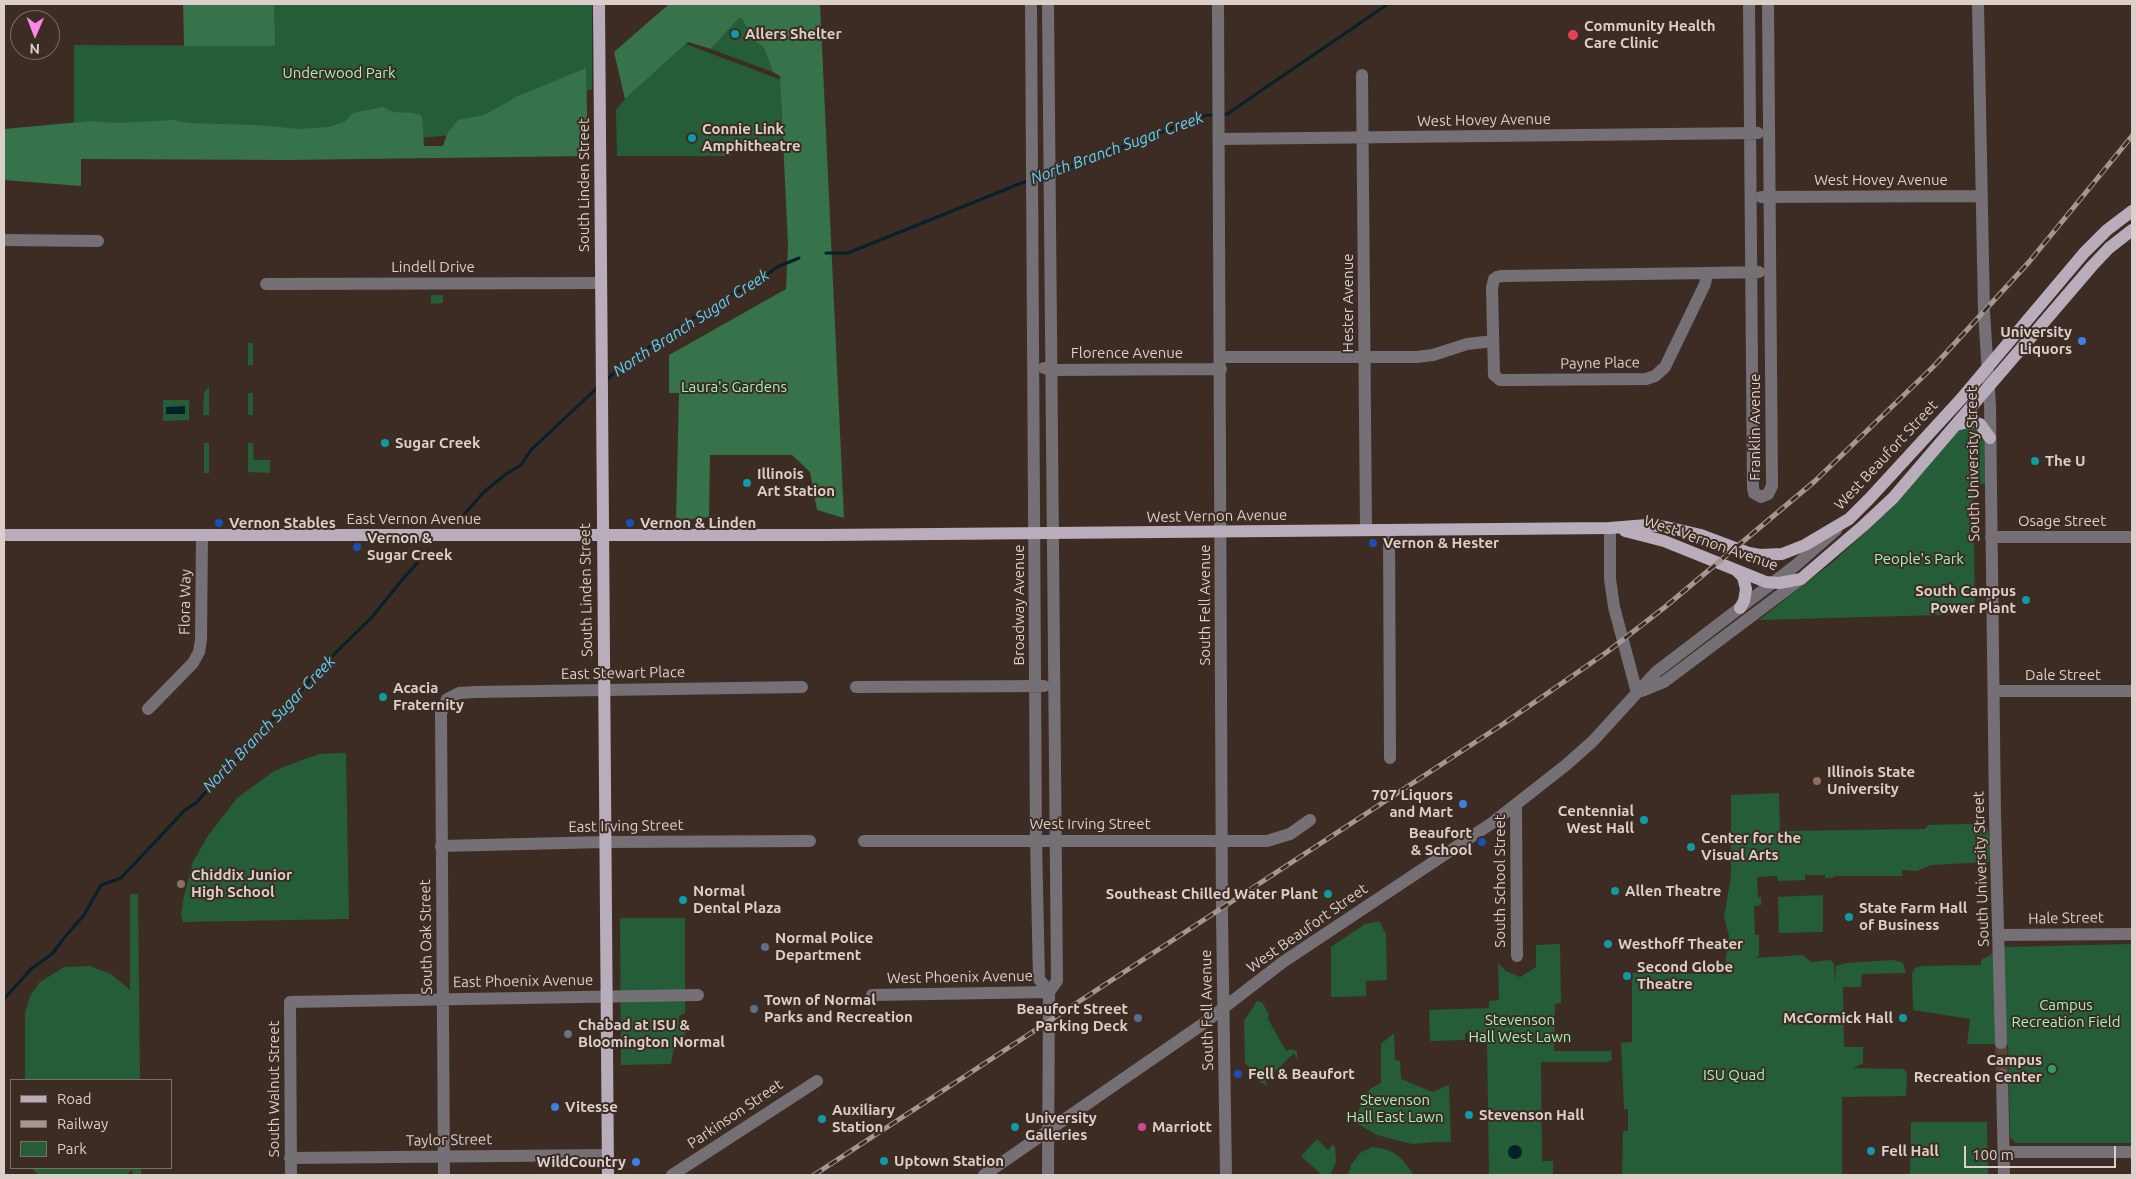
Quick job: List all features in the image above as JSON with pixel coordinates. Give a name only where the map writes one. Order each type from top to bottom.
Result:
[{"type":"main road","name":"South Linden Street","points":[[599,4],[608,1175]]},
{"type":"main road","name":"West Beaufort Street","points":[[1849,519],[1891,476],[1987,368],[2084,252],[2107,230],[2132,211]]},
{"type":"main road","name":"West Beaufort Street","points":[[1801,579],[1893,498],[2092,266],[2109,248],[2132,230]]},
{"type":"main road","points":[[1956,425],[1972,421],[1980,424],[1990,438]]},
{"type":"main road","name":"West Vernon Avenue","points":[[825,535],[1610,528],[1647,525],[1701,535],[1749,553],[1771,555],[1794,551],[1849,519]]},
{"type":"main road","name":"West Vernon Avenue","points":[[1610,528],[1664,541],[1772,583],[1801,579]]},
{"type":"main road","name":"East Vernon Avenue","points":[[4,535],[825,535]]},
{"type":"main road","points":[[1737,570],[1743,577],[1746,589],[1744,601],[1740,608]]},
{"type":"street","points":[[1031,4],[1032,136],[1050,143],[1048,4]]},
{"type":"street","name":"South Fell Avenue","points":[[1218,4],[1222,840],[1226,1175]]},
{"type":"street","name":"Franklin Avenue","points":[[1749,4],[1753,488],[1754,493],[1761,497],[1768,494],[1772,486],[1768,4]]},
{"type":"street","name":"South University Street","points":[[1978,4],[1981,196],[1990,438],[1995,814],[2000,935],[2001,1043]]},
{"type":"street","name":"Hester Avenue","points":[[1362,75],[1366,530]]},
{"type":"street","name":"West Hovey Avenue","points":[[1219,139],[1768,133]]},
{"type":"street","name":"Broadway Avenue","points":[[1032,136],[1036,840],[1039,979],[1049,992]]},
{"type":"street","name":"Broadway Avenue","points":[[1048,1175],[1049,992],[1057,981],[1050,143]]},
{"type":"street","name":"West Hovey Avenue","points":[[1751,198],[1769,196],[1981,196]]},
{"type":"street","points":[[1032,210],[1051,215]]},
{"type":"street","points":[[4,240],[98,241]]},
{"type":"street","name":"Payne Place","points":[[1707,273],[1705,284],[1665,367],[1656,376],[1646,379],[1500,380],[1494,374],[1492,288],[1496,277],[1751,272],[1770,272]]},
{"type":"street","name":"Lindell Drive","points":[[266,284],[601,284]]},
{"type":"street","points":[[1365,357],[1433,355],[1467,344],[1493,341]]},
{"type":"street","name":"Florence Avenue","points":[[1034,366],[1052,370],[1365,357]]},
{"type":"street","name":"West Beaufort Street","points":[[984,1175],[1200,1026],[1283,962],[1465,842],[1516,805],[1593,741],[1656,672],[1796,565],[1849,519]]},
{"type":"street","points":[[1610,528],[1610,579],[1614,607],[1637,694]]},
{"type":"street","points":[[1389,530],[1390,758]]},
{"type":"street","name":"Flora Way","points":[[148,709],[193,663],[199,652],[201,640],[202,536]]},
{"type":"street","name":"Osage Street","points":[[1991,537],[2132,538]]},
{"type":"street","name":"West Beaufort Street","points":[[1637,694],[1664,682],[1801,579]]},
{"type":"street","points":[[856,687],[1054,686]]},
{"type":"street","name":"East Stewart Place","points":[[446,700],[454,695],[475,692],[802,687]]},
{"type":"street","name":"Dale Street","points":[[1994,691],[2132,691]]},
{"type":"street","name":"South Oak Street","points":[[444,1175],[441,713],[446,700]]},
{"type":"street","name":"South School Street","points":[[1516,805],[1517,956]]},
{"type":"street","name":"West Irving Street","points":[[864,841],[1267,841],[1290,834],[1310,820]]},
{"type":"street","name":"East Irving Street","points":[[441,846],[605,842],[810,841]]},
{"type":"street","name":"Hale Street","points":[[2000,935],[2132,934]]},
{"type":"street","name":"West Phoenix Avenue","points":[[872,995],[1049,992]]},
{"type":"street","name":"East Phoenix Avenue","points":[[290,1002],[698,995]]},
{"type":"street","name":"South Walnut Street","points":[[290,1002],[290,1175]]},
{"type":"street","points":[[2002,1075],[2004,1175]]},
{"type":"street","name":"Parkinson Street","points":[[672,1175],[816,1081]]},
{"type":"street","points":[[2003,1152],[2132,1152]]},
{"type":"street","name":"Taylor Street","points":[[290,1158],[608,1154]]},
{"type":"green space","points":[[183,4],[274,4],[275,46],[184,46]]},
{"type":"green space","name":"Underwood Park","points":[[274,4],[592,4],[592,89],[500,125],[451,135],[389,141],[74,146],[74,45],[274,46]]},
{"type":"green space","name":"Laura's Gardens","points":[[669,4],[820,4],[844,518],[817,510],[810,472],[792,455],[710,455],[709,517],[676,521],[679,393],[669,393],[669,355],[786,289],[788,245],[780,76],[773,72],[764,48],[754,40],[742,19],[739,18],[711,49],[688,42],[625,99],[614,52]]},
{"type":"green space","points":[[739,18],[742,19],[754,40],[764,48],[773,72],[711,49]]},
{"type":"green space","name":"Connie Link Amphitheatre","points":[[686,44],[781,80],[782,143],[732,143],[731,156],[617,156],[616,110],[625,99]]},
{"type":"green space","points":[[586,68],[588,156],[288,160],[81,159],[81,186],[4,180],[4,129],[91,121],[116,123],[173,120],[188,123],[255,125],[299,129],[329,127],[344,122],[353,113],[383,107],[393,112],[414,113],[422,116],[424,146],[443,146],[447,134],[458,120],[484,115],[518,96]]},
{"type":"green space","points":[[431,295],[443,295],[443,303],[431,304]]},
{"type":"green space","points":[[248,343],[253,343],[253,365],[248,365]]},
{"type":"green space","points":[[209,386],[209,415],[203,415],[204,393]]},
{"type":"green space","points":[[248,393],[253,393],[253,415],[248,415]]},
{"type":"green space","points":[[163,400],[189,400],[189,420],[163,421]]},
{"type":"green space","name":"People's Park","points":[[1968,426],[1981,431],[1984,435],[1985,484],[1973,485],[1975,614],[1759,620],[1834,561],[1892,507],[1958,431]]},
{"type":"green space","points":[[204,443],[209,443],[209,473],[204,473]]},
{"type":"green space","points":[[248,443],[253,443],[254,460],[270,460],[270,473],[248,472]]},
{"type":"green space","points":[[346,753],[349,919],[183,922],[181,915],[183,900],[193,862],[207,837],[237,798],[274,771],[320,754]]},
{"type":"green space","name":"ISU Quad","points":[[1779,793],[1780,831],[1925,829],[1928,825],[1968,824],[1982,825],[1988,829],[1991,846],[1989,862],[1931,865],[1917,871],[1902,870],[1902,876],[1834,876],[1833,878],[1825,878],[1825,875],[1805,875],[1805,880],[1778,881],[1777,876],[1757,877],[1758,897],[1761,897],[1761,905],[1754,906],[1755,935],[1759,935],[1759,955],[1756,958],[1803,955],[1811,962],[1831,960],[1834,964],[1835,982],[1836,966],[1846,963],[1894,960],[1903,963],[1906,973],[1862,974],[1861,987],[1843,987],[1844,1047],[1863,1047],[1863,1063],[1853,1068],[1903,1069],[1907,1072],[1906,1096],[1842,1097],[1842,1175],[1622,1175],[1623,1131],[1628,1131],[1628,1109],[1624,1109],[1621,1043],[1632,1042],[1632,973],[1731,974],[1725,966],[1729,936],[1724,917],[1731,876],[1731,795]]},
{"type":"green space","points":[[130,894],[138,894],[140,1079],[25,1079],[25,1013],[30,996],[40,982],[64,967],[89,966],[111,974],[130,990]]},
{"type":"green space","points":[[1823,895],[1823,932],[1779,933],[1778,897]]},
{"type":"green space","points":[[620,918],[685,918],[685,1013],[679,1016],[679,1028],[685,1029],[686,1032],[673,1052],[671,1064],[621,1065]]},
{"type":"green space","points":[[1379,921],[1386,934],[1387,980],[1366,981],[1366,996],[1331,997],[1331,947],[1365,924]]},
{"type":"green space","name":"Stevenson Hall West Lawn","points":[[1560,944],[1561,1003],[1555,1004],[1554,1051],[1611,1051],[1612,1060],[1607,1062],[1541,1062],[1542,1161],[1553,1161],[1553,1175],[1489,1175],[1487,1040],[1484,1040],[1483,1033],[1465,1033],[1465,1040],[1430,1041],[1429,1010],[1489,1008],[1489,1001],[1499,1000],[1498,963],[1506,971],[1520,977],[1536,967],[1536,945]]},
{"type":"green space","name":"Campus Recreation Field","points":[[2132,944],[2132,1143],[2016,1143],[2010,1137],[2008,1044],[1967,1044],[1970,1019],[1913,1010],[1912,973],[1915,968],[1920,966],[1981,965],[1981,960],[2006,947]]},
{"type":"green space","points":[[1257,1001],[1262,1002],[1269,1015],[1268,1019],[1286,1051],[1290,1049],[1297,1051],[1297,1060],[1294,1053],[1265,1081],[1267,1086],[1259,1081],[1261,1079],[1245,1063],[1244,1021]]},
{"type":"green space","name":"Stevenson Hall East Lawn","points":[[1394,1033],[1395,1060],[1400,1061],[1401,1079],[1432,1092],[1449,1085],[1451,1142],[1412,1144],[1377,1135],[1354,1122],[1370,1089],[1381,1083],[1381,1044]]},
{"type":"green space","points":[[1911,1122],[1987,1122],[1988,1175],[1910,1175]]},
{"type":"green space","points":[[1317,1139],[1328,1150],[1333,1144],[1335,1147],[1336,1162],[1330,1175],[1322,1175],[1301,1156]]},
{"type":"green space","points":[[1372,1147],[1394,1153],[1402,1159],[1414,1175],[1348,1175],[1351,1165],[1360,1153]]},
{"type":"green space","points":[[33,1169],[132,1169],[127,1175],[38,1175]]},
{"type":"green space","points":[[132,1169],[141,1169],[141,1175],[133,1175]]},
{"type":"water","points":[[185,406],[185,414],[166,414],[166,407]]},
{"type":"water","points":[[1515,1145],[1520,1147],[1522,1152],[1520,1157],[1515,1159],[1510,1157],[1508,1152],[1510,1147]]},
{"type":"waterway","name":"North Branch Sugar Creek","points":[[1221,115],[1227,114],[1388,4]]},
{"type":"waterway","name":"North Branch Sugar Creek","points":[[1054,173],[1207,115],[1215,115]]},
{"type":"waterway","name":"North Branch Sugar Creek","points":[[826,253],[848,253],[1029,180]]},
{"type":"waterway","name":"North Branch Sugar Creek","points":[[606,380],[627,362],[674,330],[727,297],[757,282],[777,267],[799,258]]},
{"type":"waterway","name":"North Branch Sugar Creek","points":[[459,520],[484,492],[506,474],[521,465],[531,450],[599,386]]},
{"type":"waterway","name":"North Branch Sugar Creek","points":[[4,999],[31,969],[53,953],[84,915],[101,885],[121,878],[185,810],[196,803],[216,780],[229,770],[249,742],[293,700],[319,669],[373,616],[428,551]]},
{"type":"tunnel","points":[[2001,1043],[2002,1075]]},
{"type":"railway","points":[[814,1175],[1503,724],[1607,652],[1665,607],[1815,481],[1935,365],[2029,262],[2132,136]]},
{"type":"place","name":"Allers Shelter","points":[[735,34]]},
{"type":"place","name":"Community Health Care Clinic","points":[[1573,35]]},
{"type":"place","name":"Connie Link Amphitheatre","points":[[692,138]]},
{"type":"place","name":"University Liquors","points":[[2082,341]]},
{"type":"place","name":"Sugar Creek","points":[[385,443]]},
{"type":"place","name":"The U","points":[[2035,461]]},
{"type":"place","name":"Illinois Art Station","points":[[747,483]]},
{"type":"place","name":"Vernon Stables","points":[[219,523]]},
{"type":"place","name":"Vernon & Linden","points":[[630,523]]},
{"type":"place","name":"Vernon & Hester","points":[[1373,543]]},
{"type":"place","name":"Vernon & Sugar Creek","points":[[357,547]]},
{"type":"place","name":"South Campus Power Plant","points":[[2026,600]]},
{"type":"place","name":"Acacia Fraternity","points":[[383,697]]},
{"type":"place","name":"Illinois State University","points":[[1817,781]]},
{"type":"place","name":"707 Liquors and Mart","points":[[1463,804]]},
{"type":"place","name":"Centennial West Hall","points":[[1644,820]]},
{"type":"place","name":"Beaufort & School","points":[[1482,842]]},
{"type":"place","name":"Center for the Visual Arts","points":[[1691,847]]},
{"type":"place","name":"Chiddix Junior High School","points":[[181,884]]},
{"type":"place","name":"Allen Theatre","points":[[1615,891]]},
{"type":"place","name":"Southeast Chilled Water Plant","points":[[1328,894]]},
{"type":"place","name":"Normal Dental Plaza","points":[[683,900]]},
{"type":"place","name":"State Farm Hall of Business","points":[[1849,917]]},
{"type":"place","name":"Westhoff Theater","points":[[1608,944]]},
{"type":"place","name":"Normal Police Department","points":[[765,947]]},
{"type":"place","name":"Second Globe Theatre","points":[[1627,976]]},
{"type":"place","name":"Town of Normal Parks and Recreation","points":[[754,1009]]},
{"type":"place","name":"Beaufort Street Parking Deck","points":[[1138,1018]]},
{"type":"place","name":"McCormick Hall","points":[[1903,1018]]},
{"type":"place","name":"Chabad at ISU & Bloomington Normal","points":[[568,1034]]},
{"type":"place","name":"Campus Recreation Center","points":[[2052,1069]]},
{"type":"place","name":"Fell & Beaufort","points":[[1238,1074]]},
{"type":"place","name":"Vitesse","points":[[555,1107]]},
{"type":"place","name":"Stevenson Hall","points":[[1469,1115]]},
{"type":"place","name":"Auxiliary Station","points":[[822,1119]]},
{"type":"place","name":"University Galleries","points":[[1015,1127]]},
{"type":"place","name":"Marriott","points":[[1142,1127]]},
{"type":"place","name":"Fell Hall","points":[[1871,1151]]},
{"type":"place","name":"Uptown Station","points":[[884,1161]]},
{"type":"place","name":"WildCountry","points":[[636,1162]]}]
